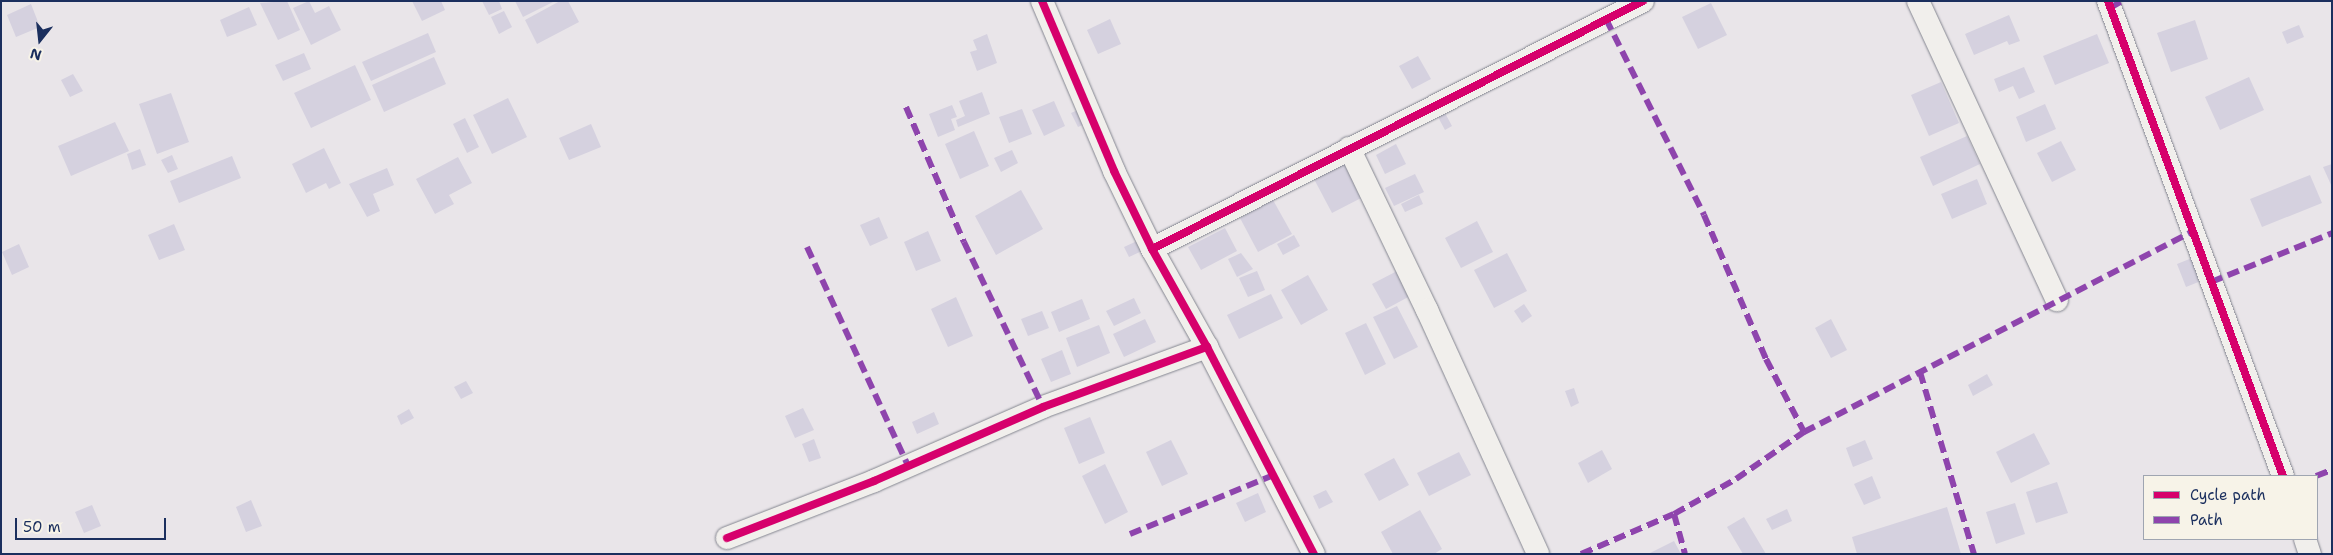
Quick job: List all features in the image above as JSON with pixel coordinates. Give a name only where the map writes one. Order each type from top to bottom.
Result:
[{"type":"street","points":[[1042,1],[1114,171],[1152,249],[1207,347],[1314,554]]},
{"type":"street","points":[[1152,249],[1643,1]]},
{"type":"street","points":[[1918,1],[2057,300]]},
{"type":"street","points":[[2108,1],[2283,475]]},
{"type":"street","points":[[1349,148],[1427,310],[1538,554]]},
{"type":"street","points":[[726,538],[874,481],[1043,407],[1207,347]]},
{"type":"street","points":[[2305,540],[2310,554]]},
{"type":"building","points":[[287,1],[300,30],[278,40],[260,3]]},
{"type":"building","points":[[309,1],[315,13],[329,6],[341,30],[311,45],[293,8]]},
{"type":"building","points":[[412,1],[441,1],[445,10],[422,21]]},
{"type":"building","points":[[482,1],[499,1],[502,9],[489,15]]},
{"type":"building","points":[[515,1],[555,1],[523,17]]},
{"type":"building","points":[[560,1],[568,1],[579,22],[537,44],[525,20]]},
{"type":"building","points":[[1711,3],[1727,35],[1698,49],[1682,17]]},
{"type":"building","points":[[31,4],[40,27],[16,37],[7,15]]},
{"type":"building","points":[[249,7],[257,25],[227,37],[220,20]]},
{"type":"building","points":[[504,11],[512,27],[499,34],[491,17]]},
{"type":"building","points":[[2009,15],[2020,41],[2009,45],[2007,41],[1974,55],[1965,34]]},
{"type":"building","points":[[1110,19],[1121,44],[1098,54],[1087,30]]},
{"type":"building","points":[[2195,20],[2208,59],[2171,72],[2157,33]]},
{"type":"building","points":[[2299,25],[2304,37],[2287,44],[2282,32]]},
{"type":"building","points":[[428,33],[436,52],[371,81],[362,62]]},
{"type":"building","points":[[987,34],[997,63],[977,71],[970,52],[977,50],[973,40]]},
{"type":"building","points":[[2097,34],[2109,63],[2055,85],[2043,56]]},
{"type":"building","points":[[304,53],[311,69],[283,81],[275,65]]},
{"type":"building","points":[[1418,56],[1431,79],[1412,89],[1399,66]]},
{"type":"building","points":[[434,57],[446,84],[384,112],[372,85]]},
{"type":"building","points":[[355,65],[371,100],[311,128],[294,93]]},
{"type":"building","points":[[2024,67],[2035,92],[2019,99],[2013,86],[1999,92],[1994,79]]},
{"type":"building","points":[[73,74],[83,91],[70,97],[61,80]]},
{"type":"building","points":[[2249,77],[2264,110],[2220,130],[2205,97]]},
{"type":"building","points":[[1941,82],[1959,123],[1929,136],[1911,95]]},
{"type":"building","points":[[982,92],[990,114],[958,127],[956,120],[965,116],[959,101]]},
{"type":"building","points":[[171,93],[189,142],[157,154],[139,104]]},
{"type":"building","points":[[508,98],[527,137],[492,154],[473,115]]},
{"type":"building","points":[[1054,101],[1065,126],[1044,136],[1032,110]]},
{"type":"building","points":[[2045,104],[2056,129],[2026,142],[2016,117]]},
{"type":"building","points":[[952,105],[957,117],[951,119],[955,130],[938,137],[929,114]]},
{"type":"building","points":[[1022,109],[1032,134],[1009,143],[999,117]]},
{"type":"building","points":[[1078,110],[1085,124],[1078,127],[1071,113]]},
{"type":"building","points":[[1445,113],[1452,126],[1445,130],[1438,117]]},
{"type":"building","points":[[465,118],[479,147],[467,153],[453,124]]},
{"type":"building","points":[[115,122],[129,151],[71,176],[58,146]]},
{"type":"building","points":[[591,124],[601,147],[569,160],[559,138]]},
{"type":"building","points":[[974,131],[989,166],[960,179],[945,144]]},
{"type":"building","points":[[1967,136],[1980,164],[1933,186],[1920,157]]},
{"type":"building","points":[[2061,141],[2076,170],[2052,182],[2037,153]]},
{"type":"building","points":[[1396,144],[1406,164],[1385,174],[1376,155]]},
{"type":"building","points":[[324,148],[341,183],[329,189],[326,183],[306,193],[292,164]]},
{"type":"building","points":[[140,149],[146,165],[132,170],[127,154]]},
{"type":"building","points":[[1012,150],[1018,163],[1001,172],[994,158]]},
{"type":"building","points":[[172,155],[178,169],[168,173],[161,160]]},
{"type":"building","points":[[232,156],[241,178],[179,203],[170,181]]},
{"type":"building","points":[[458,157],[472,183],[449,195],[454,204],[435,214],[416,179]]},
{"type":"building","points":[[1347,162],[1365,196],[1332,213],[1314,179]]},
{"type":"building","points":[[2332,164],[2332,187],[2323,167]]},
{"type":"building","points":[[387,168],[394,185],[373,194],[380,211],[367,217],[349,184]]},
{"type":"building","points":[[1415,174],[1424,192],[1394,206],[1385,188]]},
{"type":"building","points":[[2310,175],[2322,203],[2262,227],[2250,199]]},
{"type":"building","points":[[1977,179],[1987,204],[1952,219],[1941,194]]},
{"type":"building","points":[[1021,190],[1043,229],[996,255],[975,216]]},
{"type":"building","points":[[1419,195],[1423,204],[1405,212],[1401,204]]},
{"type":"building","points":[[1273,200],[1292,234],[1258,252],[1240,218]]},
{"type":"building","points":[[879,217],[888,238],[870,246],[860,225]]},
{"type":"building","points":[[1477,221],[1493,252],[1461,268],[1445,238]]},
{"type":"building","points":[[174,224],[185,250],[159,260],[148,235]]},
{"type":"building","points":[[1225,228],[1237,251],[1201,270],[1188,247]]},
{"type":"building","points":[[928,231],[941,261],[916,271],[904,242]]},
{"type":"building","points":[[1294,235],[1300,246],[1283,255],[1277,244]]},
{"type":"building","points":[[1137,241],[1142,251],[1129,257],[1124,247]]},
{"type":"building","points":[[19,244],[29,267],[12,275],[2,252]]},
{"type":"building","points":[[1241,253],[1253,269],[1237,277],[1228,259]]},
{"type":"building","points":[[1507,253],[1527,291],[1494,308],[1474,270]]},
{"type":"building","points":[[2192,258],[2201,281],[2186,287],[2177,264]]},
{"type":"building","points":[[1399,270],[1412,295],[1386,309],[1372,284]]},
{"type":"building","points":[[1257,271],[1265,290],[1248,297],[1239,278]]},
{"type":"building","points":[[1308,275],[1328,310],[1301,325],[1281,290]]},
{"type":"building","points":[[1271,294],[1283,318],[1239,339],[1227,315]]},
{"type":"building","points":[[956,297],[973,336],[948,347],[931,309]]},
{"type":"building","points":[[1134,298],[1141,313],[1114,326],[1106,311]]},
{"type":"building","points":[[1082,299],[1090,319],[1059,332],[1051,312]]},
{"type":"building","points":[[1524,304],[1532,316],[1522,323],[1514,311]]},
{"type":"building","points":[[1397,306],[1418,347],[1394,359],[1373,317]]},
{"type":"building","points":[[1042,311],[1049,328],[1028,336],[1021,319]]},
{"type":"building","points":[[1145,319],[1156,342],[1124,357],[1113,334]]},
{"type":"building","points":[[1831,319],[1847,350],[1831,358],[1815,328]]},
{"type":"building","points":[[1366,323],[1386,364],[1365,375],[1345,333]]},
{"type":"building","points":[[1099,325],[1110,353],[1077,367],[1066,338]]},
{"type":"building","points":[[1062,350],[1071,374],[1051,382],[1041,359]]},
{"type":"building","points":[[1987,374],[1993,385],[1973,396],[1968,385]]},
{"type":"building","points":[[466,381],[473,393],[461,399],[454,387]]},
{"type":"building","points":[[1574,388],[1579,403],[1571,407],[1565,391]]},
{"type":"building","points":[[803,408],[814,430],[795,438],[785,416]]},
{"type":"building","points":[[409,409],[414,418],[401,425],[397,416]]},
{"type":"building","points":[[934,412],[939,424],[917,434],[912,422]]},
{"type":"building","points":[[1090,417],[1105,453],[1079,464],[1064,428]]},
{"type":"building","points":[[2034,433],[2050,464],[2011,483],[1996,452]]},
{"type":"building","points":[[814,439],[821,458],[809,462],[802,444]]},
{"type":"building","points":[[1171,440],[1188,474],[1162,486],[1146,452]]},
{"type":"building","points":[[1865,440],[1873,459],[1853,467],[1846,448]]},
{"type":"building","points":[[1602,450],[1612,469],[1588,483],[1578,463]]},
{"type":"building","points":[[1459,452],[1471,475],[1429,496],[1417,473]]},
{"type":"building","points":[[1394,458],[1409,485],[1379,501],[1364,474]]},
{"type":"building","points":[[1105,464],[1128,512],[1105,524],[1082,476]]},
{"type":"building","points":[[1872,476],[1881,498],[1864,505],[1854,484]]},
{"type":"building","points":[[2057,482],[2068,513],[2036,523],[2026,492]]},
{"type":"building","points":[[1326,490],[1333,502],[1319,509],[1313,496]]},
{"type":"building","points":[[1258,493],[1266,512],[1245,522],[1236,503]]},
{"type":"building","points":[[251,500],[262,526],[246,532],[236,507]]},
{"type":"building","points":[[2015,503],[2025,534],[1996,544],[1986,512]]},
{"type":"building","points":[[92,505],[101,526],[84,533],[75,512]]},
{"type":"building","points":[[1947,507],[1961,554],[1857,554],[1852,537]]},
{"type":"building","points":[[1787,509],[1792,521],[1772,530],[1766,519]]},
{"type":"building","points":[[1420,510],[1442,549],[1434,554],[1393,554],[1381,532]]},
{"type":"building","points":[[1744,517],[1766,554],[1743,554],[1727,527]]},
{"type":"building","points":[[1674,541],[1681,554],[1648,554]]},
{"type":"marked path","points":[[2110,8],[2122,1]]},
{"type":"marked path","points":[[1606,19],[1704,215],[1766,359],[1804,432]]},
{"type":"marked path","points":[[906,107],[964,242],[1043,407]]},
{"type":"marked path","points":[[1581,554],[1674,514],[1736,479],[1804,432],[2194,231]]},
{"type":"marked path","points":[[2211,282],[2332,233]]},
{"type":"marked path","points":[[807,247],[908,466]]},
{"type":"marked path","points":[[1920,372],[1974,554]]},
{"type":"marked path","points":[[2318,475],[2332,470]]},
{"type":"marked path","points":[[1130,534],[1274,475]]},
{"type":"marked path","points":[[1674,514],[1685,554]]},
{"type":"cycle path","points":[[1042,1],[1114,171],[1152,249],[1207,347],[1314,554]]},
{"type":"cycle path","points":[[1152,249],[1643,1]]},
{"type":"cycle path","points":[[2108,1],[2283,475]]},
{"type":"cycle path","points":[[727,538],[874,481],[1043,407],[1207,347]]}]
